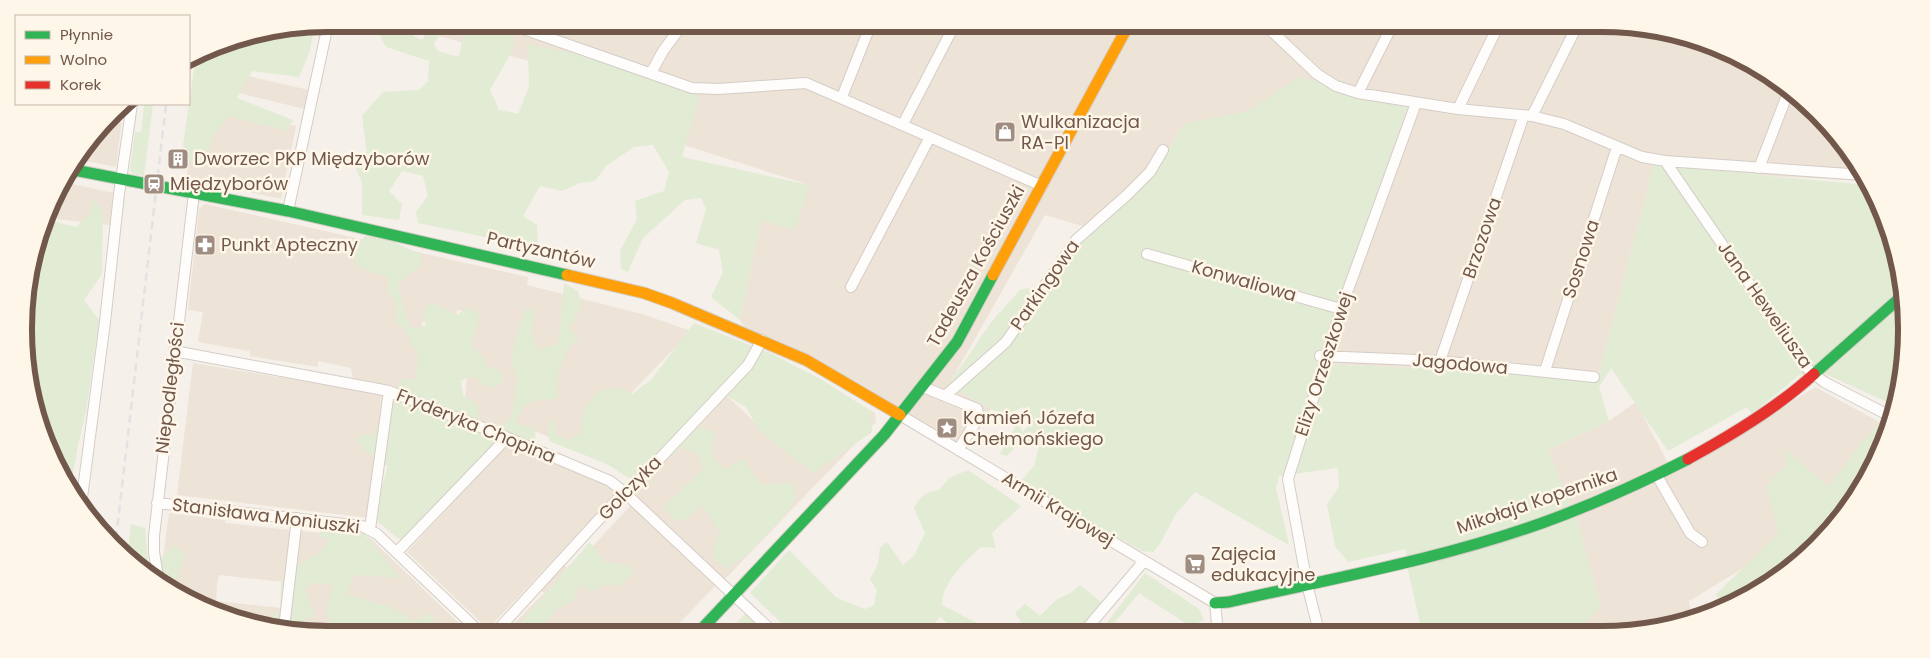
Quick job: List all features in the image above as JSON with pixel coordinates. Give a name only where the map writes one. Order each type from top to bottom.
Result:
[{"type":"street","points":[[288,211],[326,32]]},
{"type":"street","points":[[532,32],[692,88],[718,89],[806,83],[842,97],[1042,186]]},
{"type":"street","points":[[651,73],[677,32]]},
{"type":"street","points":[[842,97],[868,32]]},
{"type":"street","points":[[903,124],[951,32]]},
{"type":"street","name":"Tadeusza Kościuszki","points":[[705,626],[900,415],[957,342],[1125,32]]},
{"type":"street","points":[[1272,32],[1317,74],[1336,86],[1358,93],[1458,109],[1528,116],[1564,124],[1642,157],[1665,161],[1854,174]]},
{"type":"street","points":[[1358,93],[1389,32]]},
{"type":"street","points":[[1458,109],[1495,32]]},
{"type":"street","name":"Brzozowa","points":[[1440,361],[1528,116],[1574,32]]},
{"type":"street","points":[[1759,168],[1786,98]]},
{"type":"street","name":"Elizy Orzeszkowej","points":[[1318,626],[1307,584],[1288,480],[1323,356],[1416,103]]},
{"type":"street","points":[[82,494],[131,108]]},
{"type":"street","points":[[850,287],[930,137]]},
{"type":"street","name":"Sosnowa","points":[[1545,371],[1617,146]]},
{"type":"street","name":"Parkingowa","points":[[944,396],[1006,342],[1076,240],[1150,172],[1163,150]]},
{"type":"street","name":"Jana Heweliusza","points":[[1665,161],[1807,368],[1824,382],[1885,413]]},
{"type":"street","name":"Partyzantów","points":[[78,171],[288,211],[622,287],[672,303],[806,360],[900,415]]},
{"type":"street","name":"Niepodległości","points":[[157,570],[153,546],[157,503],[194,193]]},
{"type":"street","name":"Konwaliowa","points":[[1146,254],[1341,309]]},
{"type":"street","name":"Mikołaja Kopernika","points":[[1215,603],[1229,602],[1421,558],[1505,535],[1620,492],[1702,450],[1748,423],[1790,394],[1896,301]]},
{"type":"street","name":"Golczyka","points":[[501,626],[624,492],[632,488],[748,365],[762,340]]},
{"type":"street","name":"Fryderyka Chopina","points":[[174,351],[389,391],[506,437],[610,481],[766,626]]},
{"type":"street","name":"Jagodowa","points":[[1323,356],[1440,361],[1594,376]]},
{"type":"street","points":[[923,387],[978,410],[979,417],[958,450]]},
{"type":"street","points":[[370,529],[389,391]]},
{"type":"street","name":"Armii Krajowej","points":[[900,415],[1215,603]]},
{"type":"street","points":[[397,552],[506,437]]},
{"type":"street","points":[[1656,474],[1690,532],[1702,542]]},
{"type":"street","name":"Stanisława Moniuszki","points":[[157,503],[297,518],[362,526],[370,529],[397,552],[474,626]]},
{"type":"street","points":[[285,622],[297,518]]},
{"type":"street","points":[[1089,626],[1144,561]]},
{"type":"street","points":[[1215,603],[1217,626]]},
{"type":"shaded area","points":[[424,32],[1601,32],[1640,35],[1696,48],[1732,63],[1766,82],[1811,119],[1848,164],[1858,181],[1768,176],[1655,160],[1599,375],[1315,364],[1407,107],[1184,124],[1155,173],[1089,228],[1045,215],[951,381],[947,384],[991,409],[962,455],[878,396],[760,348],[740,320],[761,220],[809,185],[684,145],[689,105]]},
{"type":"shaded area","points":[[200,65],[309,90],[305,109],[197,83]]},
{"type":"shaded area","points":[[195,103],[296,126],[281,199],[191,179],[187,176]]},
{"type":"shaded area","points":[[122,116],[116,167],[85,161]]},
{"type":"shaded area","points":[[71,183],[113,193],[110,225],[57,219],[58,209]]},
{"type":"shaded area","points":[[205,204],[528,277],[527,285],[642,314],[691,331],[578,448],[513,423],[512,434],[463,415],[474,314],[457,310],[456,325],[422,322],[415,396],[383,384],[353,379],[351,368],[318,361],[318,367],[250,356],[250,351],[198,342],[203,312],[188,310],[199,209]]},
{"type":"shaded area","points":[[193,363],[382,394],[369,518],[177,495]]},
{"type":"shaded area","points":[[810,374],[875,413],[876,422],[725,579],[632,492],[725,394],[766,433],[791,408]]},
{"type":"shaded area","points":[[1815,387],[1882,424],[1786,542],[1689,601],[1690,612],[1659,620],[1620,625],[1532,626],[1542,620],[1601,607],[1578,524],[1548,450],[1609,421],[1636,402],[1673,473],[1752,428]]},
{"type":"shaded area","points":[[507,444],[610,485],[617,492],[491,626],[485,626],[407,552]]},
{"type":"shaded area","points":[[631,505],[716,585],[677,626],[512,626],[544,593],[539,589],[563,564],[567,568],[590,544],[593,546]]},
{"type":"shaded area","points":[[169,513],[225,520],[226,523],[290,530],[284,582],[219,575],[217,586],[216,601],[282,608],[280,621],[234,610],[181,586],[167,578],[169,560],[163,559]]},
{"type":"shaded area","points":[[301,531],[370,538],[462,626],[329,626],[290,623]]},
{"type":"green space","points":[[380,32],[413,32],[413,36],[422,40],[427,32],[441,32],[434,43],[437,51],[459,57],[464,32],[505,32],[513,35],[515,46],[490,90],[499,110],[518,114],[529,87],[528,44],[581,55],[699,96],[682,157],[809,185],[795,230],[761,220],[740,320],[711,297],[723,273],[719,250],[696,243],[706,209],[701,198],[685,200],[643,238],[628,272],[621,269],[620,251],[637,219],[635,201],[664,191],[669,172],[653,145],[634,147],[606,166],[595,181],[580,183],[562,191],[540,186],[523,216],[537,225],[538,248],[418,223],[416,212],[428,196],[423,176],[402,171],[389,191],[402,204],[399,220],[362,215],[362,183],[355,166],[367,152],[362,116],[383,92],[419,90],[428,81],[429,61],[386,47],[379,34]]},
{"type":"green space","points":[[313,33],[310,51],[299,77],[252,71],[237,98],[293,120],[286,131],[230,116],[215,133],[204,165],[191,164],[183,145],[195,65],[198,63],[234,48],[271,38]]},
{"type":"green space","points":[[1299,77],[1408,105],[1316,364],[1599,375],[1655,160],[1768,176],[1860,184],[1882,234],[1895,290],[1898,329],[1897,348],[1888,402],[1823,373],[1799,375],[1752,414],[1747,407],[1668,451],[1611,368],[1599,387],[1609,421],[1548,450],[1578,524],[1601,607],[1580,626],[1421,626],[1408,570],[1406,549],[1348,562],[1335,546],[1327,504],[1339,487],[1338,468],[1279,476],[1276,488],[1289,545],[1195,492],[1175,515],[1160,544],[1153,552],[1142,551],[1020,482],[1034,466],[1039,446],[1031,441],[1019,443],[1007,456],[1000,454],[1017,423],[1023,432],[1030,424],[1029,410],[1023,407],[1016,410],[1013,417],[991,409],[946,384],[951,381],[992,321],[1021,289],[1052,287],[1089,228],[1155,173],[1184,124],[1249,111]]},
{"type":"green space","points":[[144,105],[153,105],[144,176],[133,174],[130,170],[135,132],[141,132]]},
{"type":"green space","points":[[92,198],[103,211],[102,274],[84,300],[99,320],[86,412],[72,477],[48,424],[38,387],[33,348],[33,310],[38,271],[53,221],[76,227],[89,215]]},
{"type":"green space","points":[[365,236],[384,237],[421,255],[420,268],[407,275],[398,286],[411,328],[426,326],[423,313],[430,302],[457,315],[469,307],[480,316],[471,347],[480,352],[489,368],[501,371],[504,382],[491,388],[471,376],[461,381],[463,395],[478,405],[477,424],[489,431],[510,419],[513,411],[517,381],[511,359],[521,320],[527,308],[535,312],[531,333],[539,350],[558,343],[564,283],[578,291],[582,306],[569,329],[579,337],[569,348],[558,371],[557,399],[539,400],[524,405],[515,424],[535,427],[536,448],[504,441],[404,543],[373,518],[388,466],[377,461],[354,439],[364,434],[373,435],[385,406],[403,378],[416,380],[418,356],[407,332],[395,321],[398,314],[394,301],[388,291],[387,276],[370,272],[355,264],[356,247]]},
{"type":"green space","points":[[694,323],[772,354],[822,380],[869,410],[872,432],[813,473],[759,431],[746,407],[727,396],[696,427],[715,432],[712,457],[725,469],[744,459],[760,484],[792,483],[797,497],[783,517],[747,555],[727,568],[713,559],[715,545],[720,532],[702,505],[684,520],[674,520],[663,507],[703,470],[699,454],[681,448],[661,465],[643,487],[607,464],[549,441],[548,425],[555,419],[556,436],[571,440],[581,432],[583,409],[598,392],[619,387],[632,394],[651,380]]},
{"type":"green space","points":[[1880,423],[1882,424],[1867,460],[1848,494],[1811,539],[1766,576],[1749,586],[1722,600],[1715,595],[1778,534],[1767,486],[1786,464],[1785,449],[1829,487],[1863,440]]},
{"type":"green space","points":[[968,470],[1021,506],[992,533],[996,548],[981,547],[968,559],[950,581],[943,597],[942,605],[982,626],[951,626],[940,617],[932,626],[785,626],[750,593],[789,550],[837,598],[865,609],[874,605],[877,590],[870,579],[878,564],[880,547],[887,542],[903,565],[914,556],[925,533],[914,508],[921,498],[927,493],[939,490],[949,478]]},
{"type":"green space","points":[[131,524],[145,528],[148,563],[134,552],[128,547]]},
{"type":"green space","points":[[321,528],[364,533],[400,578],[354,575],[346,594],[393,608],[413,621],[428,613],[436,623],[432,626],[331,626],[326,614],[333,585],[310,583],[305,590],[315,616],[305,618],[306,625],[269,619],[280,611],[281,582],[290,569],[321,552],[330,540],[318,536]]},
{"type":"green space","points":[[590,542],[605,562],[622,564],[635,570],[629,578],[618,586],[605,585],[589,592],[579,584],[574,600],[556,610],[542,626],[522,626],[520,623]]},
{"type":"green space","points":[[173,545],[186,554],[175,582],[153,567]]},
{"type":"green space","points":[[1145,573],[1199,609],[1204,620],[1190,626],[1139,593],[1112,626],[1104,626]]},
{"type":"green space","points":[[1080,585],[1102,603],[1080,626],[1024,626],[1015,613],[1025,604],[1040,616],[1056,600],[1072,592]]},
{"type":"green space","points":[[746,613],[753,618],[757,625],[757,626],[734,626]]},
{"type":"railway","points":[[116,536],[166,105]]},
{"type":"traffic: fast","points":[[78,171],[288,211],[567,275]]},
{"type":"traffic: fast","points":[[705,626],[884,435],[957,342],[993,275]]},
{"type":"traffic: fast","points":[[1814,374],[1896,301]]},
{"type":"traffic: fast","points":[[1215,603],[1229,602],[1387,567],[1504,536],[1598,501],[1688,459]]},
{"type":"traffic: slow","points":[[993,275],[1125,32]]},
{"type":"traffic: slow","points":[[567,275],[644,293],[672,303],[806,360],[900,415]]},
{"type":"traffic: jam","points":[[1688,459],[1754,420],[1814,374]]},
{"type":"place","name":"Wulkanizacja RA-PI","points":[[1005,132]]},
{"type":"place","name":"Dworzec PKP Międzyborów","points":[[178,159]]},
{"type":"place","name":"Międzyborów","points":[[154,184]]},
{"type":"place","name":"Punkt Apteczny","points":[[205,245]]},
{"type":"place","name":"Kamień Józefa Chełmońskiego","points":[[947,428]]},
{"type":"place","name":"Zajęcia edukacyjne","points":[[1195,564]]}]
